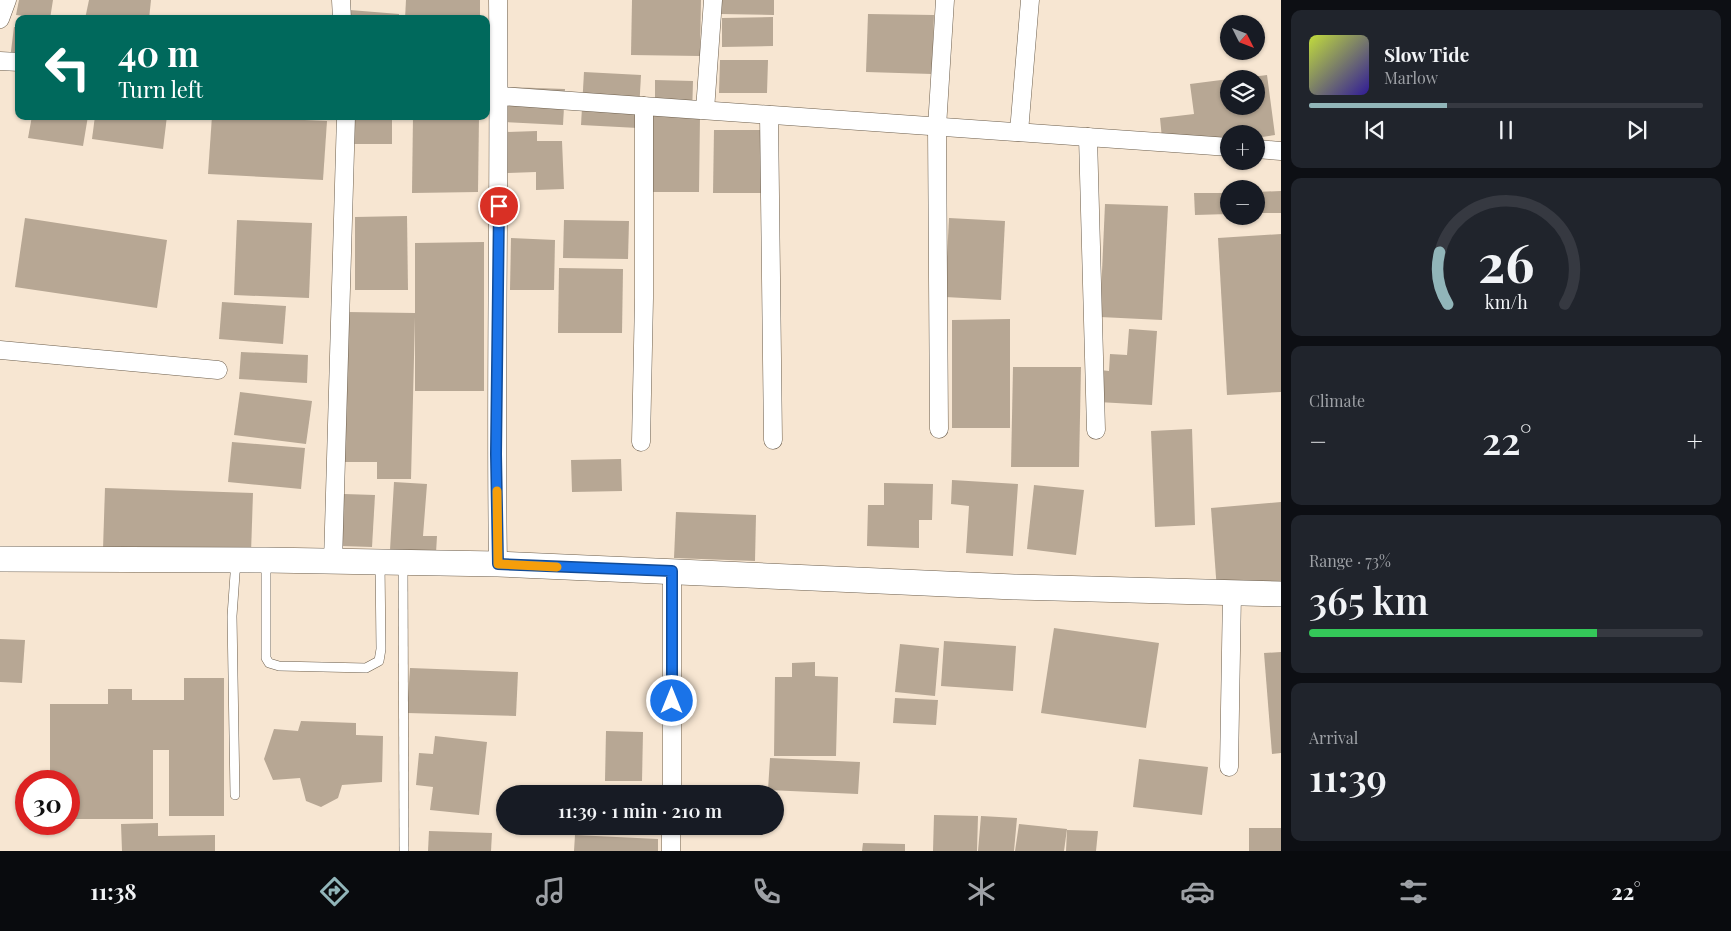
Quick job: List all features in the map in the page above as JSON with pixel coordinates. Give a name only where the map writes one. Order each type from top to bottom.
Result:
[{"type":"street","points":[[0,20],[6,0]]},
{"type":"street","points":[[341,0],[342,15]]},
{"type":"street","points":[[498,0],[493,95],[498,564]]},
{"type":"street","points":[[705,110],[713,0]]},
{"type":"street","points":[[939,429],[938,127],[945,0]]},
{"type":"street","points":[[1019,132],[1030,0]]},
{"type":"street","points":[[0,61],[15,62]]},
{"type":"street","points":[[493,95],[1220,146]]},
{"type":"street","points":[[641,442],[644,298],[644,106]]},
{"type":"street","points":[[769,115],[773,440]]},
{"type":"street","points":[[333,562],[346,120]]},
{"type":"street","points":[[1088,137],[1096,430]]},
{"type":"street","points":[[1265,150],[1281,151]]},
{"type":"street","points":[[0,350],[218,370]]},
{"type":"street","points":[[0,559],[266,560],[498,564],[1014,587],[1281,594]]},
{"type":"street","points":[[672,571],[672,785]]},
{"type":"street","points":[[1229,767],[1232,592]]},
{"type":"street","points":[[671,851],[672,835]]},
{"type":"lane","points":[[235,795],[232,616],[236,560]]},
{"type":"lane","points":[[266,560],[266,658],[269,663],[279,666],[366,668],[379,661],[392,563]]},
{"type":"lane","points":[[392,563],[404,851]]},
{"type":"building","points":[[19,0],[53,0],[51,15],[16,15]]},
{"type":"building","points":[[89,0],[151,0],[149,15],[86,15]]},
{"type":"building","points":[[406,0],[480,0],[480,15],[405,15]]},
{"type":"building","points":[[632,0],[701,0],[700,56],[631,55]]},
{"type":"building","points":[[721,0],[774,0],[774,15],[721,14]]},
{"type":"building","points":[[350,10],[399,14],[399,15],[349,15]]},
{"type":"building","points":[[868,14],[934,15],[932,74],[866,72]]},
{"type":"building","points":[[773,17],[773,46],[722,47],[722,18]]},
{"type":"building","points":[[14,27],[15,27],[15,60],[10,59]]},
{"type":"building","points":[[720,60],[768,60],[767,93],[719,93]]},
{"type":"building","points":[[584,72],[641,75],[638,128],[581,125]]},
{"type":"building","points":[[1265,75],[1267,75],[1275,135],[1265,137],[1265,125],[1220,125],[1220,142],[1163,149],[1160,118],[1194,114],[1190,84],[1220,80],[1220,115],[1265,115]]},
{"type":"building","points":[[655,80],[693,81],[692,116],[700,116],[699,192],[646,192],[646,110],[655,110]]},
{"type":"building","points":[[506,87],[565,89],[563,125],[504,122]]},
{"type":"building","points":[[31,120],[87,120],[83,146],[28,138]]},
{"type":"building","points":[[94,120],[167,120],[163,149],[92,139]]},
{"type":"building","points":[[212,120],[327,121],[323,180],[208,174]]},
{"type":"building","points":[[350,120],[392,120],[392,144],[349,144]]},
{"type":"building","points":[[413,120],[479,120],[478,192],[412,193]]},
{"type":"building","points":[[714,130],[766,130],[765,193],[713,193]]},
{"type":"building","points":[[537,131],[537,141],[562,141],[564,189],[536,190],[536,172],[507,173],[506,132]]},
{"type":"building","points":[[1281,191],[1281,213],[1265,213],[1265,192]]},
{"type":"building","points":[[1194,193],[1220,193],[1220,214],[1195,215]]},
{"type":"building","points":[[1105,204],[1168,206],[1162,320],[1100,317]]},
{"type":"building","points":[[407,216],[408,290],[355,290],[355,217]]},
{"type":"building","points":[[25,218],[167,240],[157,308],[15,287]]},
{"type":"building","points":[[949,218],[1005,221],[1001,300],[945,297]]},
{"type":"building","points":[[237,220],[312,223],[309,298],[234,295]]},
{"type":"building","points":[[564,220],[629,221],[628,259],[563,258]]},
{"type":"building","points":[[1281,234],[1281,392],[1227,395],[1218,238]]},
{"type":"building","points":[[511,238],[555,240],[554,290],[510,290]]},
{"type":"building","points":[[484,242],[484,391],[415,391],[415,317],[411,479],[377,479],[377,462],[343,462],[347,312],[415,313],[415,243]]},
{"type":"building","points":[[559,268],[623,269],[622,333],[558,333]]},
{"type":"building","points":[[222,302],[286,306],[283,344],[219,339]]},
{"type":"building","points":[[1010,319],[1010,428],[952,428],[952,320]]},
{"type":"building","points":[[1129,329],[1157,331],[1152,405],[1098,402],[1100,370],[1109,371],[1110,354],[1127,355]]},
{"type":"building","points":[[241,352],[308,355],[307,383],[239,379]]},
{"type":"building","points":[[1013,367],[1081,367],[1079,467],[1011,467]]},
{"type":"building","points":[[240,392],[312,401],[306,444],[234,435]]},
{"type":"building","points":[[1192,429],[1195,525],[1155,527],[1151,431]]},
{"type":"building","points":[[232,442],[305,448],[301,489],[228,482]]},
{"type":"building","points":[[621,459],[622,491],[572,492],[571,460]]},
{"type":"building","points":[[952,480],[1018,484],[1013,556],[966,553],[969,506],[951,504]]},
{"type":"building","points":[[394,482],[427,484],[423,536],[437,536],[436,553],[390,550]]},
{"type":"building","points":[[884,483],[933,484],[932,520],[919,520],[919,548],[867,546],[868,505],[884,505]]},
{"type":"building","points":[[1034,485],[1084,490],[1076,555],[1027,549]]},
{"type":"building","points":[[105,488],[253,493],[251,553],[103,549]]},
{"type":"building","points":[[344,494],[375,495],[372,547],[341,546]]},
{"type":"building","points":[[1281,502],[1281,585],[1217,591],[1211,508]]},
{"type":"building","points":[[676,512],[756,515],[755,561],[674,558]]},
{"type":"building","points":[[1054,628],[1159,643],[1146,728],[1041,713]]},
{"type":"building","points":[[0,639],[25,640],[22,683],[0,682]]},
{"type":"building","points":[[944,641],[1016,646],[1013,691],[941,686]]},
{"type":"building","points":[[900,644],[939,648],[935,696],[895,692]]},
{"type":"building","points":[[1281,652],[1281,753],[1272,754],[1264,653]]},
{"type":"building","points":[[815,662],[815,676],[838,677],[836,756],[774,756],[775,677],[792,677],[792,663]]},
{"type":"building","points":[[410,668],[518,672],[516,716],[407,713]]},
{"type":"building","points":[[184,678],[224,678],[224,816],[169,816],[169,750],[153,750],[153,819],[80,819],[80,770],[50,770],[50,704],[108,704],[108,689],[132,689],[132,700],[184,700]]},
{"type":"building","points":[[895,698],[938,700],[936,725],[893,723]]},
{"type":"building","points":[[301,721],[356,723],[356,735],[383,736],[382,782],[342,785],[338,798],[321,807],[306,801],[300,778],[273,780],[264,759],[274,729],[298,731]]},
{"type":"building","points":[[606,731],[643,732],[642,781],[605,781]]},
{"type":"building","points":[[435,736],[487,742],[479,815],[430,810],[433,787],[416,785],[419,753],[433,754]]},
{"type":"building","points":[[770,758],[860,762],[858,794],[784,791],[784,785],[768,785]]},
{"type":"building","points":[[1139,759],[1208,767],[1202,815],[1133,807]]},
{"type":"building","points":[[934,815],[978,816],[977,851],[933,851]]},
{"type":"building","points":[[981,816],[1017,818],[1014,851],[978,851]]},
{"type":"building","points":[[158,823],[158,836],[215,835],[215,851],[122,851],[121,824]]},
{"type":"building","points":[[1019,824],[1067,829],[1064,851],[1015,851]]},
{"type":"building","points":[[1249,828],[1281,828],[1281,851],[1249,851]]},
{"type":"building","points":[[1067,830],[1098,831],[1096,851],[1066,851]]},
{"type":"building","points":[[429,831],[492,833],[491,851],[428,851]]},
{"type":"building","points":[[575,835],[658,839],[658,851],[574,851]]},
{"type":"building","points":[[863,843],[905,844],[905,851],[862,851]]},
{"type":"slow traffic","points":[[497,491],[498,564],[557,567]]},
{"type":"route","points":[[499,206],[496,454],[498,564],[672,571],[672,701]]}]
